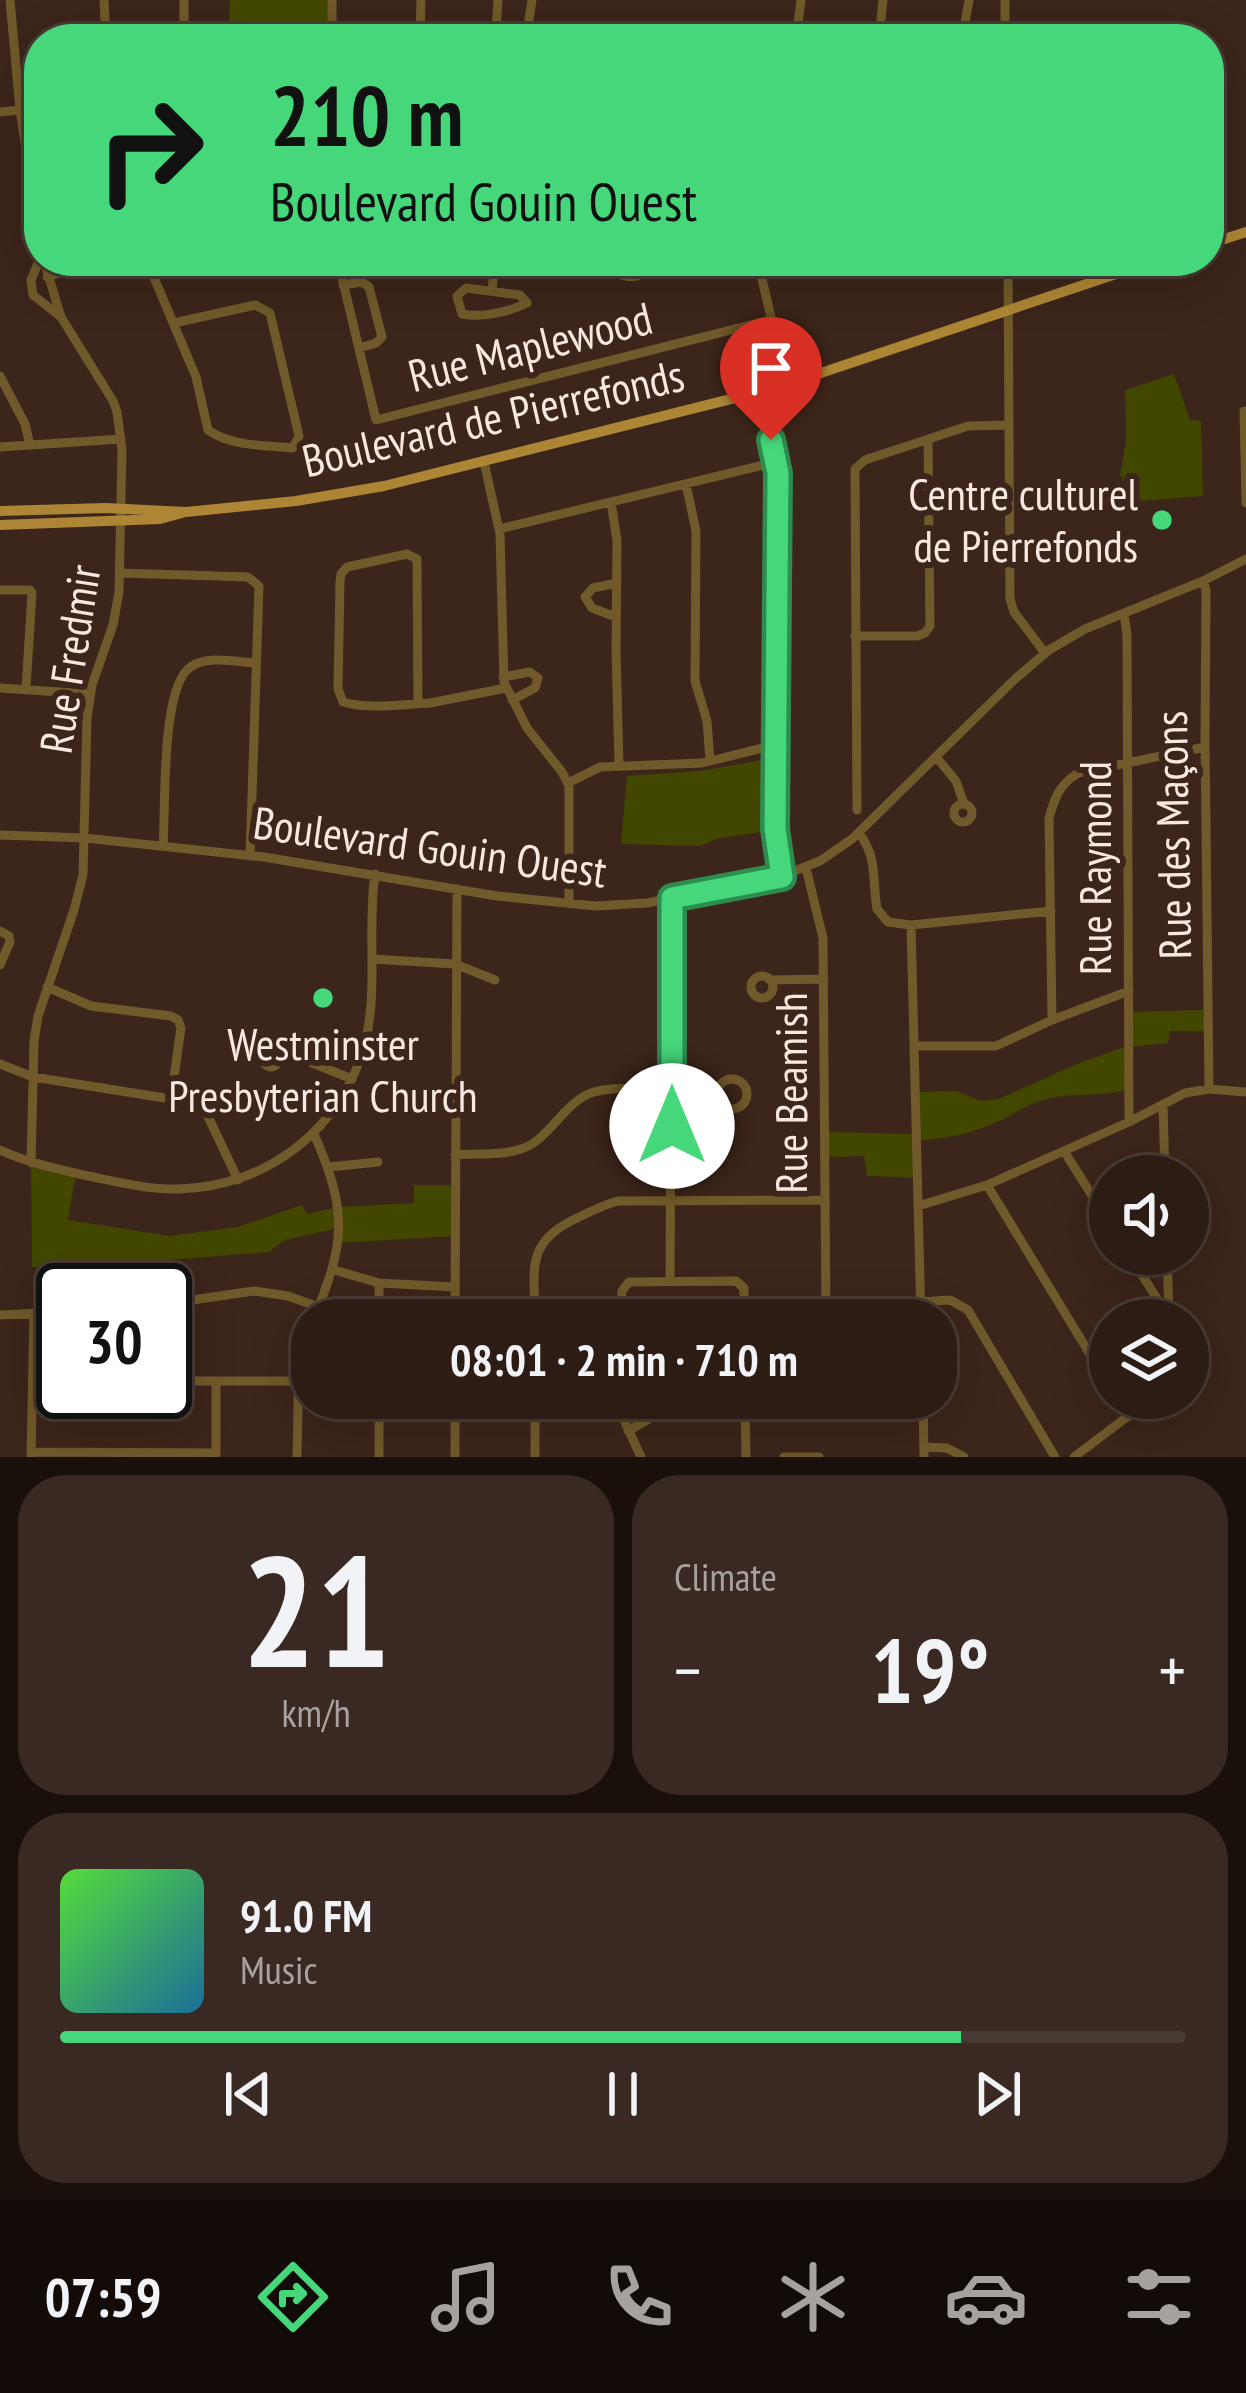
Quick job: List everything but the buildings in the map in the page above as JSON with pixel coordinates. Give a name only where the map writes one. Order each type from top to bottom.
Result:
[{"type":"main road","name":"Boulevard de Pierrefonds","points":[[0,525],[327,496],[484,462],[787,385],[1110,276]]},
{"type":"main road","name":"Boulevard de Pierrefonds","points":[[0,511],[121,515]]},
{"type":"street","points":[[10,0],[24,123]]},
{"type":"street","points":[[0,112],[20,110]]},
{"type":"street","name":"Rue Fredmir","points":[[34,276],[33,295],[61,317]]},
{"type":"street","points":[[154,276],[196,377],[208,430],[248,444],[293,448],[298,436],[269,313],[255,305],[174,323]]},
{"type":"street","name":"Rue Maplewood","points":[[341,276],[376,420],[770,320]]},
{"type":"street","points":[[492,290],[493,276]]},
{"type":"street","points":[[761,276],[787,385]]},
{"type":"street","points":[[1008,276],[1011,603],[1045,653]]},
{"type":"street","name":"Rue Fredmir","points":[[31,1163],[34,1041],[84,869],[90,694],[113,625],[121,573],[121,439],[112,400],[61,317],[47,277]]},
{"type":"street","name":"Rue Maplewood","points":[[343,285],[362,282],[369,287],[382,337],[376,344],[358,348]]},
{"type":"street","points":[[461,290],[492,290],[520,295],[527,304],[492,314],[462,314],[461,290]]},
{"type":"street","points":[[0,376],[25,424],[30,445]]},
{"type":"street","points":[[759,393],[776,462],[775,829],[782,877]]},
{"type":"street","points":[[1244,411],[1246,503]]},
{"type":"street","points":[[856,810],[855,469],[862,461],[968,426],[1009,425]]},
{"type":"street","points":[[0,447],[121,439]]},
{"type":"street","points":[[855,636],[917,636],[930,626],[928,439]]},
{"type":"street","points":[[484,462],[499,529],[505,682],[531,734],[568,783],[568,904]]},
{"type":"street","points":[[499,529],[776,462]]},
{"type":"street","points":[[686,484],[696,527],[695,681],[707,721],[710,761]]},
{"type":"street","points":[[611,502],[616,530],[619,765]]},
{"type":"street","points":[[418,703],[418,559],[404,554],[344,569],[339,698],[351,705],[418,703],[460,699],[530,672],[538,678],[533,690],[512,700]]},
{"type":"street","name":"Boulevard Gouin Ouest","points":[[0,835],[85,838],[250,856],[457,889],[615,907],[782,877],[829,856],[859,832],[1045,653],[1080,632],[1246,559]]},
{"type":"street","points":[[121,573],[248,578],[259,586],[250,856]]},
{"type":"street","name":"Rue des Maçons","points":[[1203,581],[1209,1089]]},
{"type":"street","points":[[616,617],[592,608],[586,597],[593,588],[617,583]]},
{"type":"street","points":[[0,590],[22,588],[32,593],[26,688]]},
{"type":"street","name":"Rue Raymond","points":[[1124,613],[1129,1122]]},
{"type":"street","points":[[163,846],[169,718],[182,673],[195,663],[211,660],[256,663]]},
{"type":"street","points":[[0,688],[90,694]]},
{"type":"street","points":[[568,783],[596,768],[710,761],[775,745]]},
{"type":"street","points":[[1052,1020],[1049,818],[1055,796],[1078,773],[1205,747]]},
{"type":"street","points":[[937,758],[956,782],[964,804]]},
{"type":"street","points":[[859,832],[874,862],[877,909],[889,922],[911,925],[1051,910]]},
{"type":"street","name":"Rue Beamish","points":[[806,868],[823,938],[826,1299]]},
{"type":"street","points":[[0,1150],[31,1163],[130,1185],[180,1189],[238,1180],[277,1162],[314,1134],[337,1106],[361,1058],[369,1022],[375,874]]},
{"type":"street","points":[[455,1299],[457,889]]},
{"type":"street","points":[[670,1281],[672,898]]},
{"type":"street","points":[[911,925],[920,1299]]},
{"type":"street","points":[[0,932],[10,942],[0,965]]},
{"type":"street","points":[[372,959],[454,964],[495,980]]},
{"type":"street","points":[[770,980],[824,979]]},
{"type":"street","points":[[47,987],[91,1006],[178,1020],[182,1028],[171,1098]]},
{"type":"street","points":[[914,1046],[996,1046],[1129,991]]},
{"type":"street","points":[[281,1058],[305,1060],[352,1079]]},
{"type":"street","points":[[0,1064],[33,1077],[190,1102],[205,1110],[238,1180]]},
{"type":"street","points":[[918,1206],[987,1185],[1185,1093],[1209,1089],[1246,1092]]},
{"type":"street","points":[[455,1155],[522,1149],[595,1091],[717,1093]]},
{"type":"street","points":[[1163,1105],[1164,1155]]},
{"type":"street","points":[[314,1134],[340,1216],[334,1270],[322,1299]]},
{"type":"street","points":[[1064,1151],[1089,1191]]},
{"type":"street","points":[[328,1168],[378,1162]]},
{"type":"street","points":[[987,1185],[1089,1353]]},
{"type":"street","points":[[536,1299],[537,1252],[553,1230],[618,1201],[825,1200]]},
{"type":"street","points":[[334,1270],[379,1282],[455,1287]]},
{"type":"street","points":[[621,1299],[629,1282],[670,1281],[741,1283],[744,1299]]},
{"type":"street","points":[[379,1282],[379,1299]]},
{"type":"street","points":[[192,1300],[254,1291],[296,1299]]},
{"type":"street","points":[[957,1304],[968,1310],[1054,1457]]},
{"type":"street","points":[[0,1315],[34,1313],[32,1454],[216,1455],[216,1381]]},
{"type":"street","points":[[192,1381],[291,1381]]},
{"type":"street","points":[[298,1419],[298,1457]]},
{"type":"street","points":[[379,1419],[379,1457]]},
{"type":"street","points":[[455,1419],[455,1457]]},
{"type":"street","points":[[535,1419],[535,1457]]},
{"type":"street","points":[[623,1419],[641,1457]]},
{"type":"street","points":[[628,1431],[648,1419]]},
{"type":"street","points":[[745,1419],[746,1457]]},
{"type":"street","points":[[923,1419],[924,1452],[946,1448],[964,1457]]},
{"type":"street","points":[[1074,1457],[1123,1419]]},
{"type":"street","points":[[784,1457],[819,1457]]},
{"type":"shaded area","points":[[230,0],[332,0],[332,24],[229,24]]},
{"type":"shaded area","points":[[1174,374],[1190,420],[1201,421],[1203,496],[1138,501],[1120,475],[1126,442],[1125,390]]},
{"type":"shaded area","points":[[769,759],[768,831],[715,839],[701,846],[621,844],[627,776]]},
{"type":"shaded area","points":[[1206,1010],[1206,1031],[1170,1031],[1168,1043],[1131,1047],[1130,1012]]},
{"type":"shaded area","points":[[1127,1046],[1127,1090],[1042,1100],[979,1129],[915,1140],[916,1178],[867,1176],[864,1156],[825,1157],[825,1132],[915,1134],[917,1092],[957,1091],[980,1101],[999,1099]]},
{"type":"shaded area","points":[[31,1163],[76,1173],[68,1220],[170,1236],[238,1227],[302,1205],[307,1214],[339,1207],[414,1203],[414,1185],[455,1185],[455,1236],[339,1243],[339,1228],[285,1240],[269,1252],[132,1263],[36,1263],[32,1267]]},
{"type":"place","name":"Centre culturel de Pierrefonds","points":[[1162,520]]},
{"type":"place","name":"Westminster Presbyterian Church","points":[[323,998]]},
{"type":"route","points":[[672,1126],[672,898],[782,877],[775,829],[778,473],[771,440]]}]
